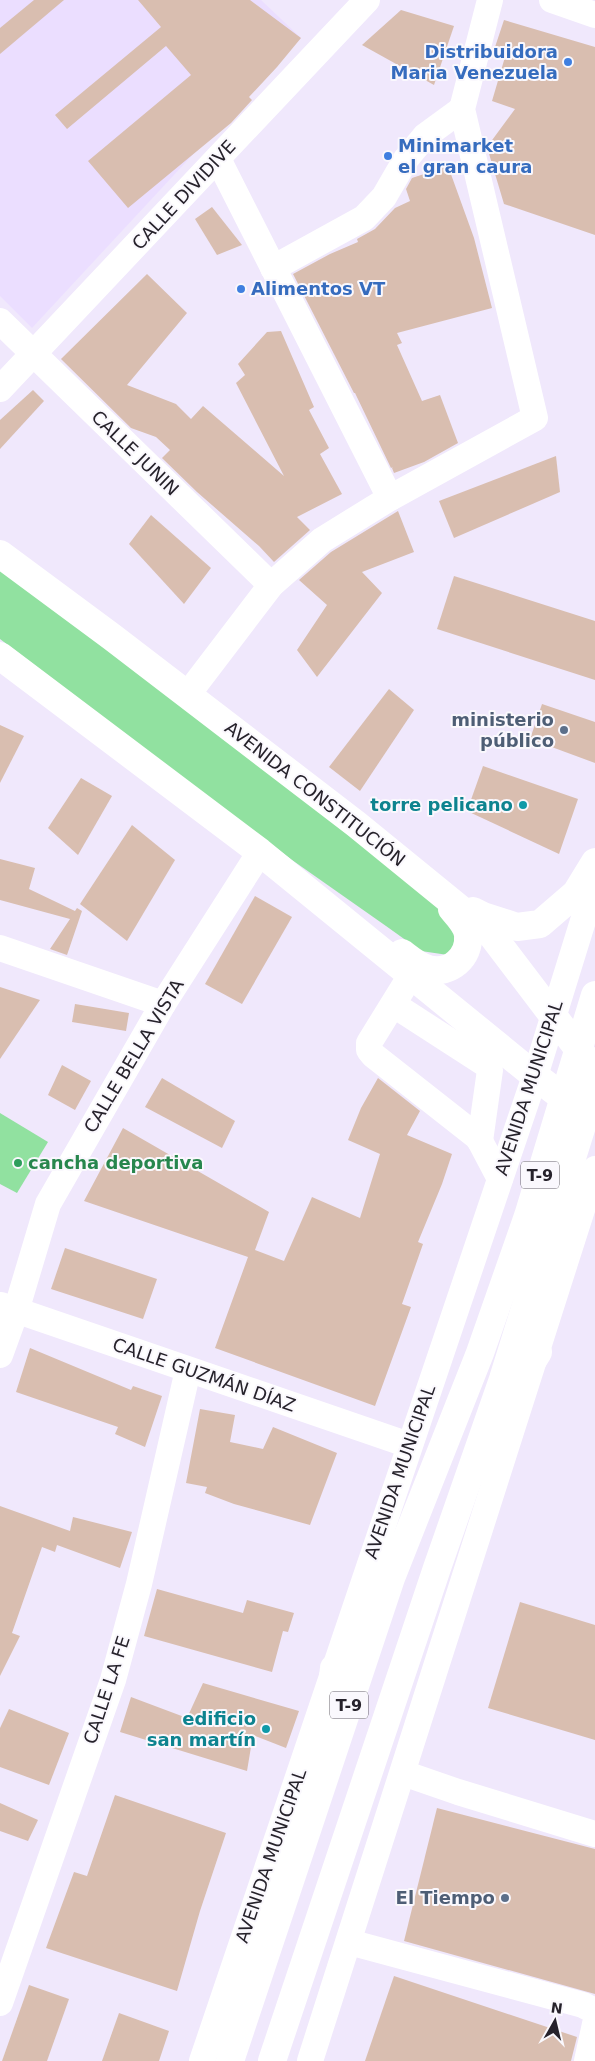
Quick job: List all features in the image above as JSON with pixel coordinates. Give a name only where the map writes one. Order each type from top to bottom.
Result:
[{"type":"main road","name":"AVENIDA CONSTITUCIÓN","points":[[0,554],[188,694],[356,824],[491,934],[595,1071]]},
{"type":"main road","points":[[0,656],[260,852],[414,962],[428,969],[440,970],[460,962],[465,953],[468,935],[464,925],[453,910],[427,882]]},
{"type":"main road","points":[[260,852],[595,1124]]},
{"type":"main road","points":[[427,882],[483,916],[517,927],[540,924],[576,893],[595,862]]},
{"type":"main road","name":"AVENIDA MUNICIPAL","points":[[230,2061],[391,1578],[480,1353],[528,1216],[595,995]]},
{"type":"main road","name":"T-9","points":[[272,2061],[477,1451],[503,1379],[595,1084]]},
{"type":"main road","points":[[477,1451],[538,1352]]},
{"type":"main road","points":[[320,1792],[334,1668]]},
{"type":"street","name":"CALLE DIVIDIVE","points":[[0,389],[367,0]]},
{"type":"street","points":[[188,694],[272,585],[322,540],[390,498],[535,418],[462,109],[490,0]]},
{"type":"street","points":[[552,0],[595,15]]},
{"type":"street","points":[[273,268],[364,218],[384,197],[406,159],[420,141],[434,128],[462,109]]},
{"type":"street","points":[[218,159],[390,498]]},
{"type":"street","name":"CALLE JUNIN","points":[[0,321],[272,585]]},
{"type":"street","name":"CALLE BELLA VISTA","points":[[0,1355],[8,1308],[48,1204],[163,1004],[260,852]]},
{"type":"street","name":"AVENIDA MUNICIPAL","points":[[202,2061],[535,1076],[595,882]]},
{"type":"street","points":[[0,948],[163,1004]]},
{"type":"street","points":[[411,975],[369,1043],[369,1050],[373,1056],[480,1141],[500,1179]]},
{"type":"street","points":[[394,1005],[487,1065],[490,1070],[480,1141]]},
{"type":"street","points":[[310,2061],[350,1942],[595,1169]]},
{"type":"street","name":"CALLE GUZMÁN DÍAZ","points":[[8,1308],[409,1445]]},
{"type":"street","name":"CALLE LA FE","points":[[0,2003],[113,1680],[139,1584],[188,1370]]},
{"type":"street","points":[[403,1773],[595,1834]]},
{"type":"street","points":[[350,1942],[583,2005],[593,2010],[595,2015]]},
{"type":"street","points":[[587,2061],[595,2024]]},
{"type":"shaded area","points":[[0,0],[261,0],[301,38],[32,328],[0,296]]},
{"type":"green space","points":[[0,564],[74,619],[455,919],[460,940],[448,955],[421,951],[292,860],[0,639]]},
{"type":"green space","name":"cancha deportiva","points":[[0,1113],[48,1142],[17,1193],[0,1184]]},
{"type":"building","points":[[34,0],[64,0],[0,54],[0,28]]},
{"type":"building","points":[[138,0],[250,0],[301,38],[249,97],[252,100],[231,123],[128,208],[88,161],[191,75],[166,46],[67,129],[55,115],[161,27]]},
{"type":"building","points":[[401,10],[454,26],[434,85],[362,45]]},
{"type":"building","points":[[504,20],[595,47],[595,235],[504,204],[487,147],[515,109],[492,101],[505,57],[493,53]]},
{"type":"building","points":[[448,166],[474,238],[492,308],[397,333],[402,343],[397,345],[422,401],[440,395],[458,443],[424,462],[394,473],[393,467],[391,468],[355,393],[293,274],[330,254],[358,242],[357,239],[375,229],[395,208],[410,201],[406,189],[412,178]]},
{"type":"building","points":[[212,207],[242,245],[217,255],[195,219]]},
{"type":"building","points":[[147,274],[187,313],[127,385],[176,404],[191,419],[203,406],[284,476],[236,383],[245,375],[238,364],[267,332],[281,331],[314,407],[309,410],[329,448],[320,454],[342,494],[297,517],[310,530],[274,562],[259,546],[197,492],[162,458],[170,450],[156,437],[131,428],[61,359]]},
{"type":"building","points":[[33,390],[44,401],[0,449],[0,420]]},
{"type":"building","points":[[556,456],[560,492],[454,538],[439,501]]},
{"type":"building","points":[[398,511],[414,552],[362,572],[382,593],[317,677],[297,650],[327,605],[299,580],[331,552]]},
{"type":"building","points":[[151,515],[211,568],[184,604],[129,544]]},
{"type":"building","points":[[454,576],[595,621],[595,680],[437,629]]},
{"type":"building","points":[[389,689],[414,710],[360,791],[329,767]]},
{"type":"building","name":"ministerio público","points":[[542,704],[595,722],[595,763],[530,739]]},
{"type":"building","points":[[0,725],[24,736],[0,783]]},
{"type":"building","name":"torre pelicano","points":[[483,766],[578,799],[559,854],[467,811]]},
{"type":"building","points":[[81,778],[112,796],[78,855],[48,828]]},
{"type":"building","points":[[132,825],[175,860],[127,941],[80,904]]},
{"type":"building","points":[[0,859],[35,868],[29,889],[75,911],[77,908],[82,911],[67,955],[50,949],[70,919],[0,900]]},
{"type":"building","points":[[255,896],[292,917],[242,1004],[205,984]]},
{"type":"building","points":[[0,987],[40,1000],[0,1059]]},
{"type":"building","points":[[75,1004],[129,1013],[126,1031],[72,1022]]},
{"type":"building","points":[[62,1065],[91,1081],[75,1110],[48,1095]]},
{"type":"building","points":[[162,1078],[235,1121],[222,1148],[145,1107]]},
{"type":"building","points":[[378,1078],[420,1111],[407,1135],[452,1154],[418,1242],[423,1244],[402,1304],[411,1307],[375,1406],[215,1348],[248,1257],[84,1201],[123,1128],[269,1212],[255,1250],[284,1261],[312,1197],[360,1218],[380,1154],[348,1140],[361,1108]]},
{"type":"building","points":[[65,1248],[157,1279],[143,1319],[51,1289]]},
{"type":"building","points":[[30,1348],[131,1390],[133,1386],[162,1396],[145,1447],[115,1434],[118,1427],[16,1392]]},
{"type":"building","points":[[200,1409],[235,1415],[230,1442],[263,1449],[273,1427],[337,1453],[310,1525],[234,1504],[205,1493],[207,1487],[186,1483]]},
{"type":"building","points":[[0,1506],[70,1531],[73,1517],[132,1532],[120,1568],[57,1545],[55,1552],[42,1547],[12,1633],[20,1636],[0,1676]]},
{"type":"building","points":[[157,1589],[243,1613],[247,1600],[294,1613],[288,1632],[283,1631],[272,1672],[144,1636]]},
{"type":"building","points":[[520,1602],[595,1625],[595,1740],[488,1708]]},
{"type":"building","points":[[203,1683],[299,1711],[286,1748],[253,1735],[247,1771],[120,1732],[131,1697],[187,1718]]},
{"type":"building","points":[[9,1709],[69,1733],[49,1785],[0,1767],[0,1728]]},
{"type":"building","points":[[115,1795],[226,1833],[200,1911],[177,1991],[46,1948],[74,1872],[87,1876]]},
{"type":"building","points":[[0,1803],[38,1820],[28,1841],[0,1831]]},
{"type":"building","name":"El Tiempo","points":[[437,1808],[595,1849],[595,1994],[404,1941]]},
{"type":"building","points":[[394,1976],[577,2037],[571,2061],[365,2061]]},
{"type":"building","points":[[29,1985],[69,1999],[47,2061],[2,2061]]},
{"type":"building","points":[[119,2013],[169,2031],[159,2061],[102,2061]]},
{"type":"place","name":"Distribuidora Maria Venezuela","points":[[568,62]]},
{"type":"place","name":"Minimarket el gran caura","points":[[388,156]]},
{"type":"place","name":"Alimentos VT","points":[[241,289]]},
{"type":"place","name":"ministerio público","points":[[564,730]]},
{"type":"place","name":"torre pelicano","points":[[523,805]]},
{"type":"place","name":"cancha deportiva","points":[[18,1163]]},
{"type":"place","name":"edificio san martín","points":[[266,1729]]},
{"type":"place","name":"El Tiempo","points":[[505,1898]]}]
